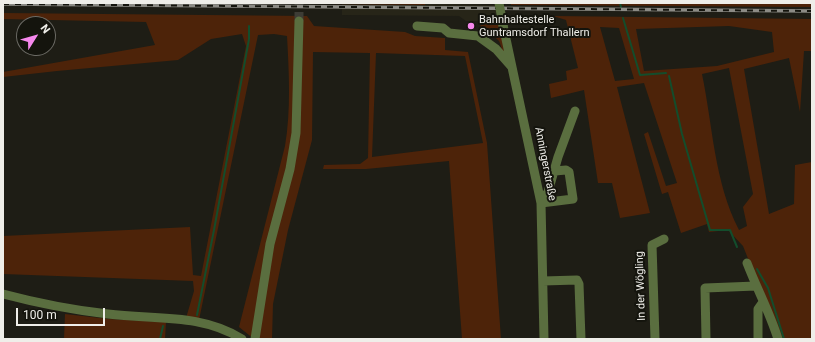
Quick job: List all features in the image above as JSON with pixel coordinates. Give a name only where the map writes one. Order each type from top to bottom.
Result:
[{"type":"street","name":"Anningerstraße","points":[[499,3],[541,203],[544,339]]},
{"type":"street","points":[[255,339],[270,244],[290,169],[296,133],[299,21]]},
{"type":"street","name":"Anningerstraße","points":[[417,26],[443,28],[449,33],[478,36],[496,49],[512,67]]},
{"type":"street","points":[[541,203],[548,192],[558,157],[575,111]]},
{"type":"street","points":[[541,203],[573,198],[569,172],[566,170],[555,171]]},
{"type":"street","name":"In der Wögling","points":[[654,339],[652,245],[664,239]]},
{"type":"street","points":[[747,263],[771,318],[778,339]]},
{"type":"street","points":[[543,280],[577,280],[581,339]]},
{"type":"street","points":[[706,339],[705,288],[756,286]]},
{"type":"street","points":[[3,294],[109,314],[174,318],[203,322],[222,328],[242,339]]},
{"type":"street","points":[[758,339],[758,309],[763,302]]},
{"type":"shaded area","points":[[236,3],[425,3],[425,5]]},
{"type":"shaded area","points":[[425,3],[496,5],[499,18],[494,20],[484,17],[477,21],[466,21],[459,16],[342,15],[342,4],[424,5]]},
{"type":"shaded area","points":[[511,3],[812,3],[812,7],[511,5]]},
{"type":"shaded area","points":[[3,13],[307,16],[314,26],[405,32],[415,36],[445,38],[445,50],[468,52],[487,143],[501,339],[462,339],[449,161],[366,169],[323,169],[324,165],[360,164],[368,158],[370,53],[313,52],[312,140],[288,230],[273,304],[272,339],[254,339],[239,327],[285,146],[287,132],[289,91],[287,36],[274,34],[258,35],[199,320],[186,318],[194,291],[193,281],[3,274],[3,236],[190,227],[193,275],[201,276],[246,46],[242,34],[211,39],[178,60],[3,77],[3,72],[155,45],[146,22],[56,20],[56,16],[16,16],[16,19],[3,19]],"holes":[[[376,53],[465,56],[483,143],[372,157]]]},
{"type":"shaded area","points":[[553,16],[812,19],[812,51],[804,51],[800,112],[789,58],[744,69],[769,214],[794,204],[795,165],[812,162],[812,339],[780,339],[743,246],[728,230],[709,232],[707,224],[681,233],[668,192],[662,194],[644,134],[648,132],[666,186],[677,183],[644,83],[617,87],[650,213],[620,218],[612,183],[598,183],[584,90],[551,98],[549,84],[567,80],[566,71],[578,68],[566,20]],"holes":[[[729,26],[772,32],[774,52],[717,66],[644,71],[636,29]],[[600,27],[619,28],[634,79],[615,81]],[[729,68],[753,194],[743,207],[747,226],[739,230],[724,192],[719,173],[702,74]]]},
{"type":"shaded area","points":[[484,17],[494,20],[499,18],[506,56],[497,39],[481,31],[480,20]]},
{"type":"shaded area","points":[[65,314],[109,319],[166,322],[165,339],[64,339]]},
{"type":"waterway","points":[[620,3],[621,7]]},
{"type":"waterway","points":[[623,18],[640,75],[666,73]]},
{"type":"waterway","points":[[197,315],[249,39],[249,26]]},
{"type":"waterway","points":[[669,76],[682,134],[710,230],[730,230],[737,247]]},
{"type":"waterway","points":[[757,269],[768,288],[784,339]]},
{"type":"waterway","points":[[160,339],[163,326]]},
{"type":"tunnel","points":[[299,3],[299,21]]},
{"type":"railway","points":[[3,4],[812,11]]},
{"type":"place","name":"Bahnhaltestelle Guntramsdorf Thallern","points":[[471,26]]}]
